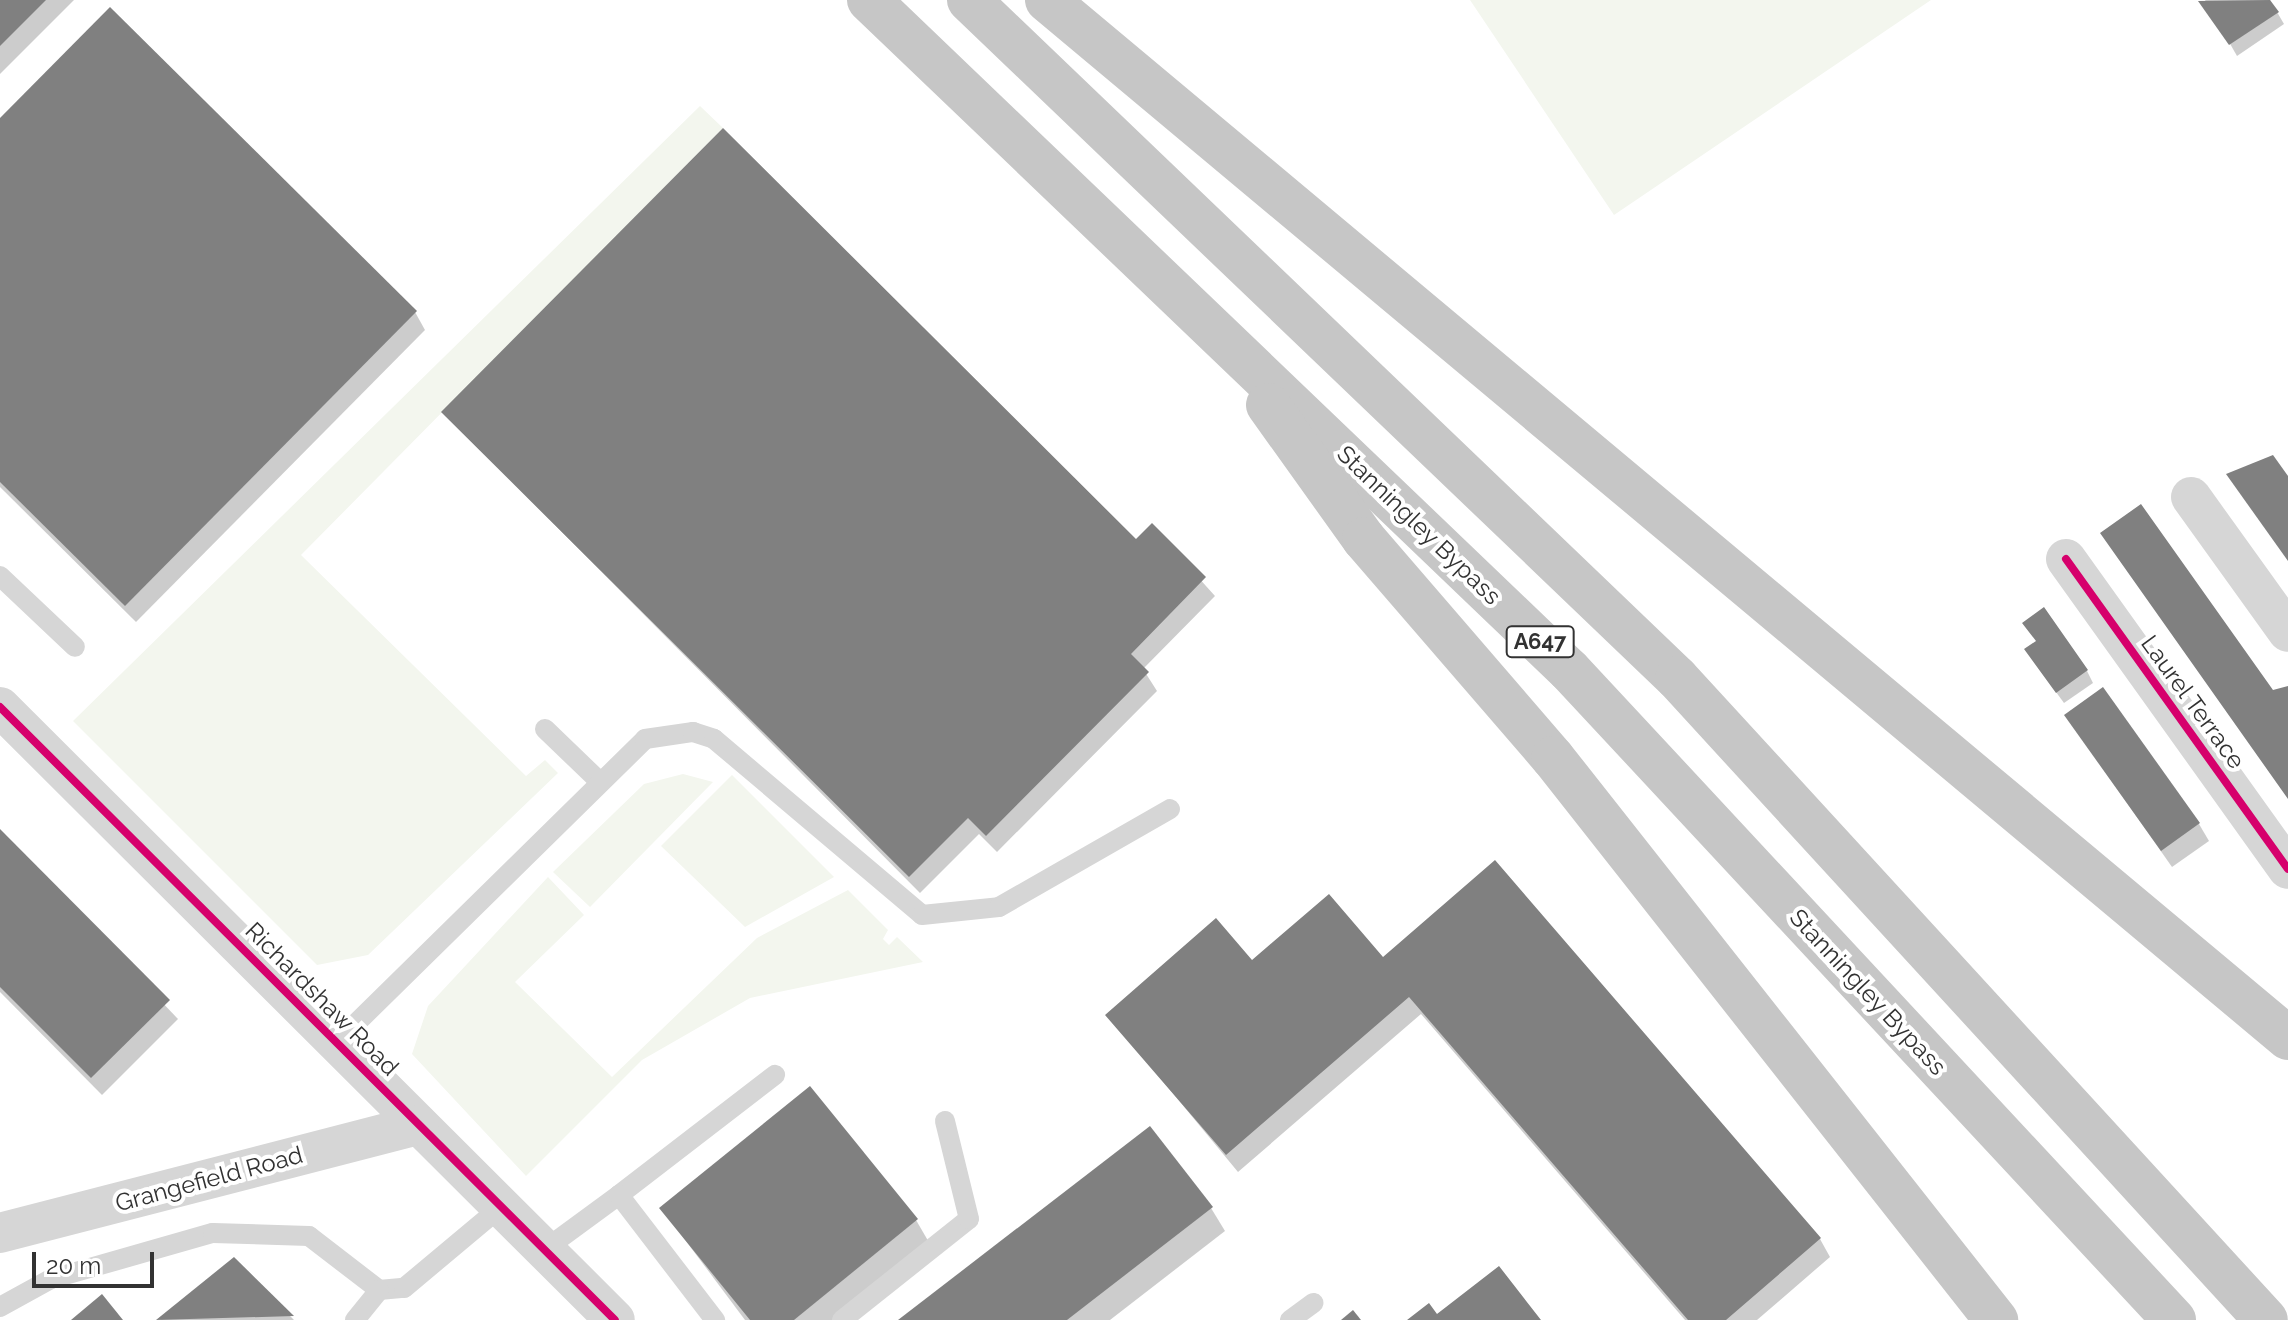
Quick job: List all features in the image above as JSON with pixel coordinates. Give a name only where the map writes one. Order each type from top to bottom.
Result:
[{"type":"highway","name":"Stanningley Bypass","points":[[869,0],[1202,313],[1569,670],[2174,1320]]},
{"type":"highway","name":"A647","points":[[969,0],[1677,678],[2266,1320]]},
{"type":"highway","points":[[1047,0],[2288,1038]]},
{"type":"highway","points":[[1202,313],[1364,539],[1553,758],[1996,1320]]},
{"type":"street","points":[[2191,497],[2288,632]]},
{"type":"street","name":"Laurel Terrace","points":[[2066,559],[2285,859]]},
{"type":"street","name":"Richardshaw Road","points":[[0,707],[615,1320]]},
{"type":"street","name":"Grangefield Road","points":[[0,1233],[418,1125]]},
{"type":"lane","points":[[0,576],[75,647]]},
{"type":"lane","points":[[545,729],[598,780]]},
{"type":"lane","points":[[338,1041],[598,780],[645,739],[693,732],[714,739],[922,915],[999,907],[1170,809]]},
{"type":"lane","points":[[544,1250],[775,1075]]},
{"type":"lane","points":[[842,1320],[969,1219],[945,1121]]},
{"type":"lane","points":[[619,1195],[715,1320]]},
{"type":"lane","points":[[0,1307],[51,1279],[213,1233],[309,1236],[379,1290],[404,1288],[501,1207]]},
{"type":"lane","points":[[355,1320],[379,1290]]},
{"type":"lane","points":[[1290,1320],[1313,1303]]},
{"type":"shaded area","points":[[1470,0],[1931,0],[1614,215]]},
{"type":"shaded area","points":[[700,106],[723,128],[301,555],[526,776],[545,760],[558,773],[368,955],[317,965],[73,721]]},
{"type":"shaded area","points":[[683,774],[713,782],[590,907],[553,872],[644,784]]},
{"type":"shaded area","points":[[732,775],[834,877],[745,927],[661,846]]},
{"type":"shaded area","points":[[548,877],[584,915],[515,982],[612,1077],[757,938],[848,890],[888,930],[883,939],[889,945],[897,937],[923,962],[750,998],[642,1060],[526,1176],[412,1054],[428,1006]]},
{"type":"building","points":[[0,0],[46,0],[0,46]]},
{"type":"building","points":[[2270,0],[2279,12],[2229,45],[2198,1]]},
{"type":"building","points":[[110,7],[417,311],[125,606],[0,482],[0,118]]},
{"type":"building","points":[[723,128],[1136,539],[1152,523],[1206,577],[1131,654],[1149,672],[986,836],[968,818],[909,877],[441,412]]},
{"type":"building","points":[[2273,455],[2288,476],[2288,561],[2226,474]]},
{"type":"building","points":[[2141,504],[2273,690],[2288,686],[2288,799],[2100,533]]},
{"type":"building","points":[[2044,607],[2088,670],[2056,693],[2024,649],[2036,641],[2022,623]]},
{"type":"building","points":[[2103,687],[2200,823],[2161,851],[2064,715]]},
{"type":"building","points":[[0,829],[170,1000],[91,1078],[0,987]]},
{"type":"building","points":[[1495,860],[1821,1238],[1726,1320],[1688,1320],[1409,997],[1226,1155],[1105,1015],[1216,918],[1252,960],[1329,894],[1383,957]]},
{"type":"building","points":[[810,1086],[918,1219],[794,1320],[750,1320],[659,1208]]},
{"type":"building","points":[[1150,1126],[1213,1207],[1067,1320],[898,1320]]},
{"type":"building","points":[[234,1257],[294,1316],[156,1320]]},
{"type":"building","points":[[1499,1266],[1541,1320],[1407,1320],[1429,1303],[1437,1314]]},
{"type":"building","points":[[102,1294],[123,1320],[71,1320]]},
{"type":"building","points":[[1353,1310],[1361,1320],[1341,1320]]},
{"type":"cycle path","points":[[2066,559],[2288,869]]},
{"type":"cycle path","points":[[0,707],[615,1320]]}]
